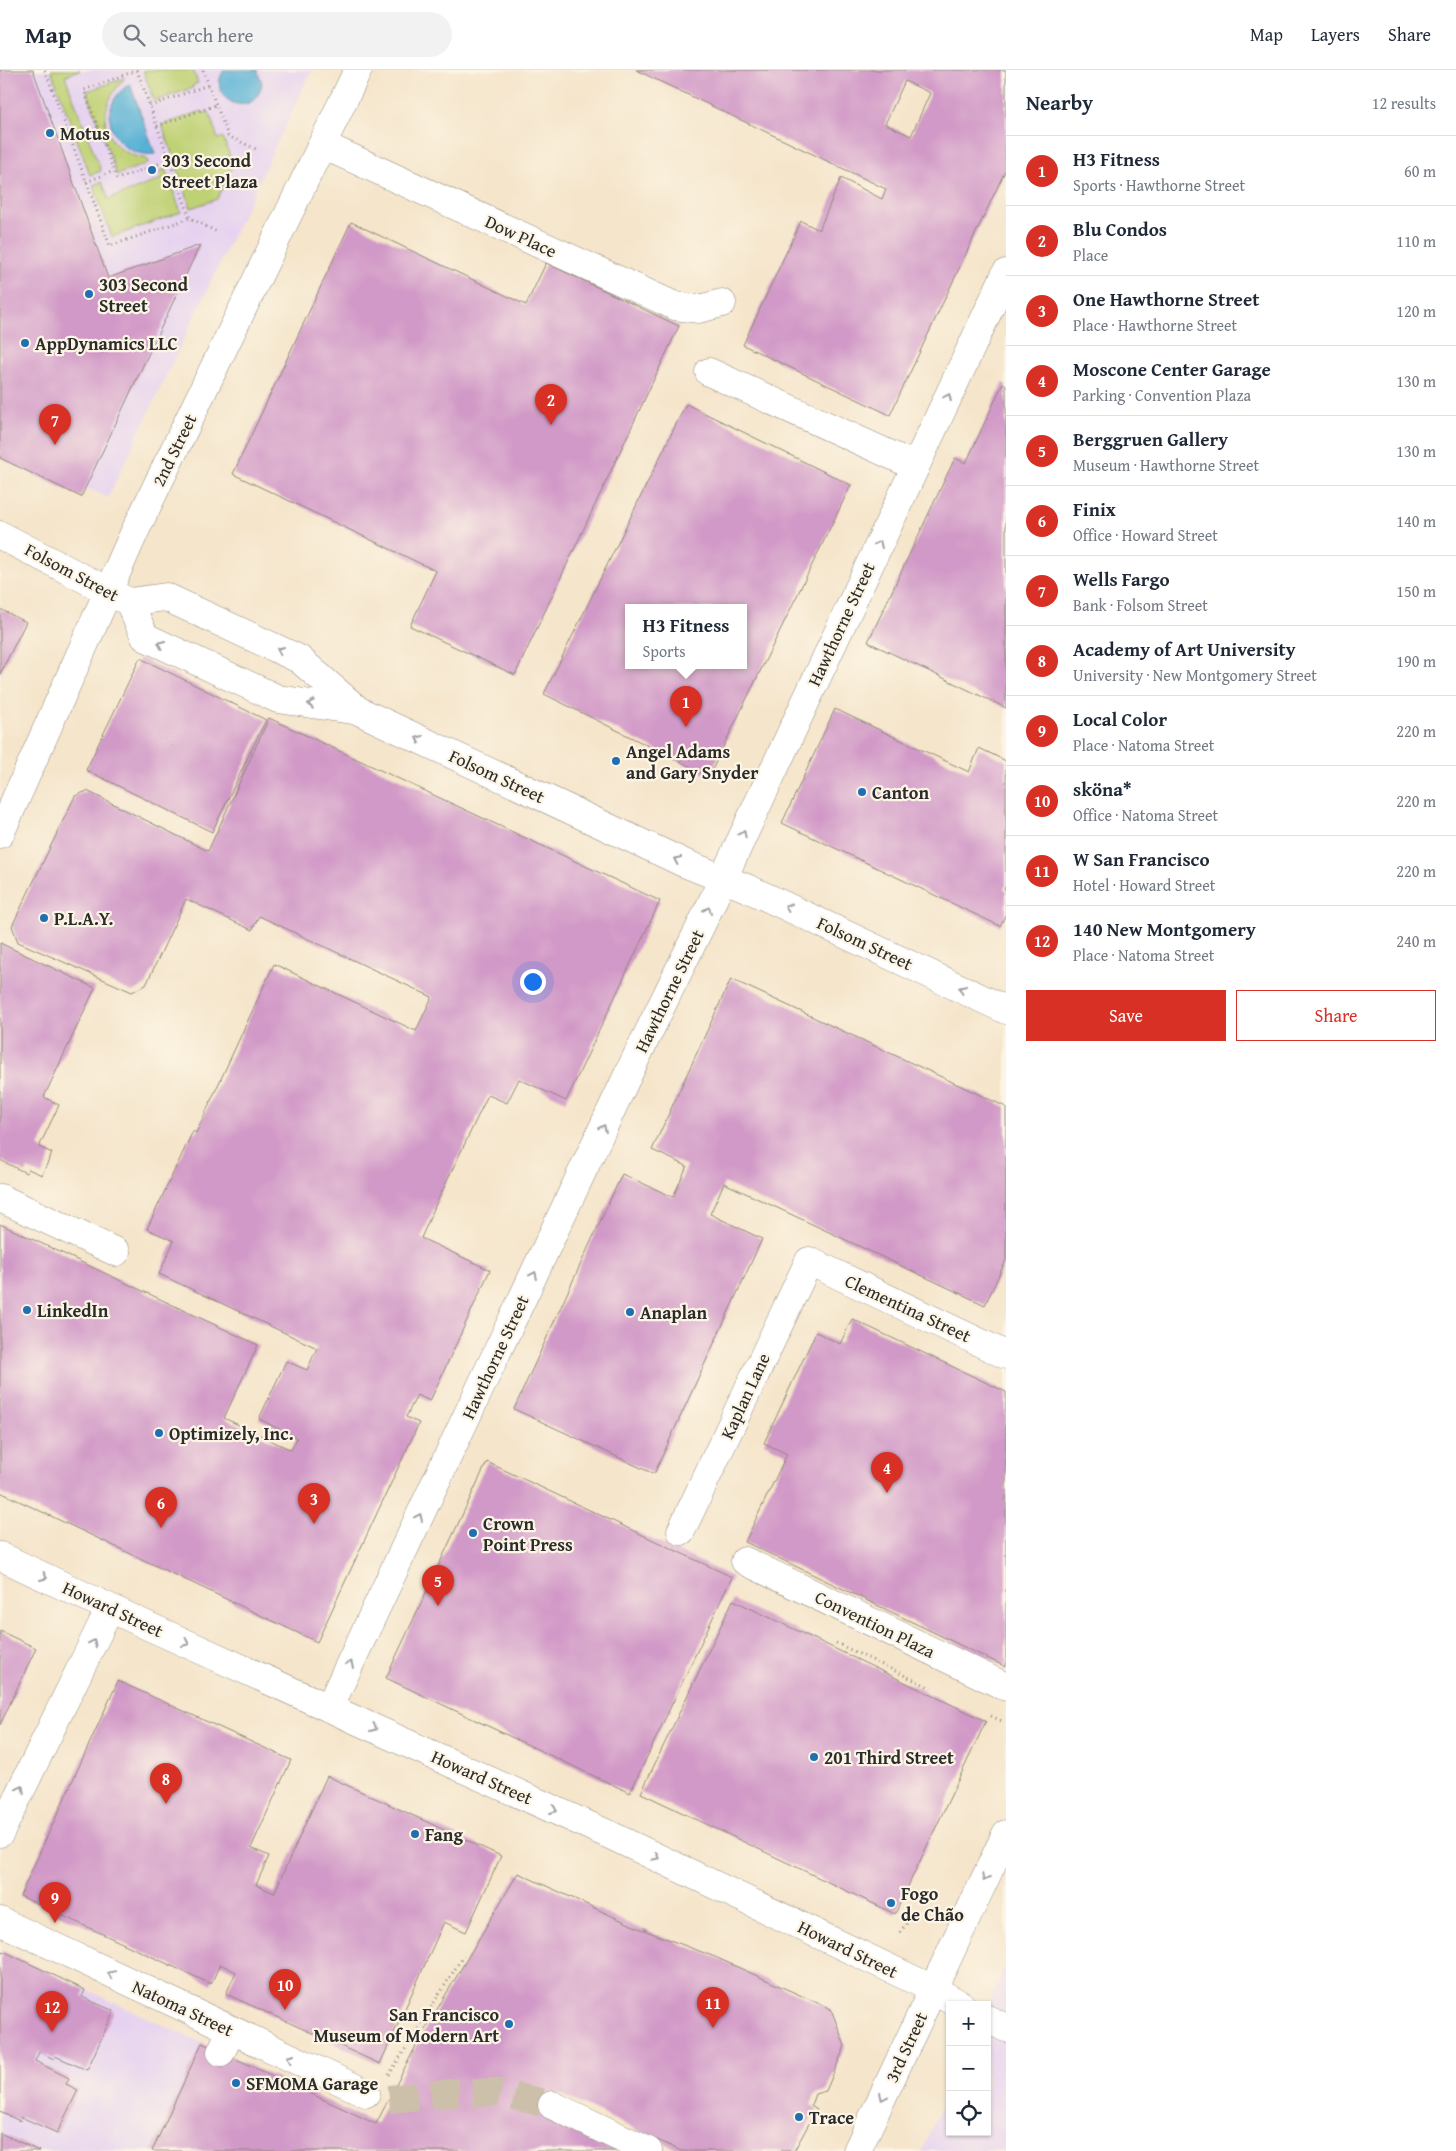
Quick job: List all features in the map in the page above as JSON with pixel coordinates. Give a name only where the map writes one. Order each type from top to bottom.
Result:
[{"type":"street","name":"2nd Street","points":[[0,834],[118,596],[134,531],[324,145],[358,70]]},
{"type":"street","name":"Dow Place","points":[[324,145],[675,306],[699,309],[722,303]]},
{"type":"street","name":"Hawthorne Street","points":[[329,1708],[722,878],[1006,272]]},
{"type":"street","points":[[708,372],[915,466]]},
{"type":"street","name":"Folsom Street","points":[[0,535],[118,596],[166,597],[299,659],[359,711],[675,859],[749,889],[1006,1010]]},
{"type":"street","points":[[118,596],[145,637],[278,699],[359,711]]},
{"type":"street","points":[[0,1198],[116,1252]]},
{"type":"street","name":"Clementina Street","points":[[809,1262],[1006,1355]]},
{"type":"street","name":"Kaplan Lane","points":[[681,1530],[809,1262]]},
{"type":"street","name":"Howard Street","points":[[0,1556],[110,1608],[612,1836],[933,1989],[954,2001]]},
{"type":"street","name":"Convention Plaza","points":[[745,1561],[1006,1687]]},
{"type":"street","points":[[0,1833],[110,1608]]},
{"type":"street","name":"3rd Street","points":[[858,2151],[1006,1834]]},
{"type":"street","name":"Natoma Street","points":[[0,1921],[226,2042],[375,2088]]},
{"type":"street","points":[[991,2021],[1006,2028]]},
{"type":"street","points":[[552,2105],[648,2151]]},
{"type":"path","points":[[45,70],[110,246],[190,218]]},
{"type":"path","points":[[169,160],[117,179],[84,90],[137,70],[190,218],[217,232]]},
{"type":"path","points":[[203,70],[228,136],[256,150]]},
{"type":"path","points":[[150,106],[208,85]]},
{"type":"path","points":[[157,126],[216,105]]},
{"type":"path","points":[[86,182],[114,172]]},
{"type":"path","points":[[836,1642],[932,1688]]},
{"type":"path","points":[[984,1713],[1002,1721]]},
{"type":"path","points":[[900,1932],[911,1918]]},
{"type":"path","points":[[375,2088],[462,1956]]},
{"type":"shaded area","points":[[0,70],[312,70],[108,498],[0,447]]},
{"type":"shaded area","points":[[0,1950],[202,2043],[152,2151],[0,2151]]},
{"type":"shaded area","points":[[1006,1965],[1006,2151],[921,2151],[946,2097],[946,2136],[991,2136],[991,2001],[989,2001]]},
{"type":"green space","points":[[51,70],[80,70],[65,76],[101,171],[90,175]]},
{"type":"green space","points":[[143,70],[193,70],[198,83],[193,85],[193,88],[154,101]]},
{"type":"green space","points":[[125,78],[115,90],[108,103],[106,127],[111,138],[119,147],[131,155],[147,159],[148,163],[117,175],[87,91]]},
{"type":"green space","points":[[202,111],[204,113],[209,112],[218,139],[223,137],[233,165],[217,199],[191,208],[162,125]]},
{"type":"green space","points":[[165,169],[181,212],[112,237],[93,185],[102,182],[109,199],[162,179],[159,172]]},
{"type":"water","points":[[224,70],[257,70],[262,83],[258,95],[250,102],[242,105],[233,103],[225,98],[221,90],[220,81]]},
{"type":"water","points":[[130,84],[155,154],[140,153],[128,148],[118,140],[112,129],[110,117],[112,105],[118,94]]},
{"type":"building","name":"303 Second Street","points":[[0,70],[33,70],[108,278],[200,245],[81,497],[0,458]]},
{"type":"building","points":[[636,70],[1006,70],[1006,169],[890,415],[743,345],[801,221],[819,230],[841,178],[882,199],[886,189]],"holes":[[[905,81],[930,93],[911,136],[885,124]]]},
{"type":"building","points":[[351,222],[526,305],[546,263],[679,326],[515,675],[410,626],[436,571],[233,474]]},
{"type":"building","points":[[1003,383],[1006,385],[1006,708],[868,642],[955,458],[966,463]]},
{"type":"building","points":[[686,404],[851,485],[709,776],[544,694]]},
{"type":"building","points":[[0,609],[26,622],[0,674]]},
{"type":"building","points":[[140,658],[266,720],[212,832],[86,770]]},
{"type":"building","points":[[835,709],[969,772],[979,748],[1006,761],[1006,885],[1004,889],[1006,890],[1006,914],[1000,926],[782,823]]},
{"type":"building","points":[[269,718],[660,901],[566,1101],[519,1079],[507,1103],[488,1095],[436,1204],[421,1238],[490,1270],[430,1401],[417,1395],[406,1417],[419,1423],[317,1642],[0,1492],[0,1224],[258,1345],[224,1418],[291,1450],[297,1438],[259,1419],[286,1361],[307,1370],[317,1348],[159,1274],[174,1241],[147,1229],[193,1131],[196,1133],[274,964],[416,1031],[432,997],[259,916],[252,930],[186,899],[146,985],[132,992],[18,942],[12,926],[75,796],[87,791],[208,851]]},
{"type":"building","points":[[0,943],[95,988],[44,1097],[59,1105],[39,1147],[52,1153],[42,1175],[28,1169],[26,1173],[0,1160]]},
{"type":"building","points":[[731,979],[1006,1107],[1006,1260],[985,1305],[724,1183],[710,1214],[762,1239],[654,1474],[514,1409],[622,1174],[673,1197],[687,1166],[652,1150]]},
{"type":"building","points":[[852,1319],[1006,1392],[1006,1667],[745,1542],[787,1454],[764,1443],[816,1332],[840,1344]]},
{"type":"building","points":[[487,1462],[732,1577],[630,1793],[386,1678]]},
{"type":"building","name":"201 Third Street","points":[[733,1600],[986,1721],[895,1914],[641,1793]]},
{"type":"building","points":[[0,1631],[36,1648],[0,1725]]},
{"type":"building","points":[[118,1681],[291,1760],[251,1848],[269,1856],[256,1885],[274,1893],[327,1776],[501,1856],[466,1932],[444,1922],[380,2064],[226,1994],[236,1972],[220,1964],[211,1984],[20,1896]]},
{"type":"building","points":[[518,1873],[636,1927],[715,1957],[831,2009],[845,2046],[826,2091],[815,2094],[811,2105],[817,2109],[794,2151],[681,2151],[558,2093],[546,2118],[616,2151],[152,2151],[202,2043],[376,2124],[420,2038]]},
{"type":"building","points":[[3,1951],[85,1990],[82,1997],[114,2011],[87,2070],[55,2056],[54,2059],[39,2052],[35,2061],[69,2078],[66,2084],[78,2090],[57,2133],[21,2117],[20,2121],[0,2112],[0,1958]]},
{"type":"building","points":[[0,2133],[39,2151],[0,2151]]},
{"type":"tunnel","points":[[389,2099],[450,2093],[498,2092],[552,2105]]},
{"type":"place","name":"Motus","points":[[50,133]]},
{"type":"place","name":"303 Second Street Plaza","points":[[152,170]]},
{"type":"place","name":"303 Second Street","points":[[89,294]]},
{"type":"place","name":"AppDynamics LLC","points":[[25,343]]},
{"type":"place","name":"Blu Condos","points":[[551,425]]},
{"type":"place","name":"Wells Fargo","points":[[55,445]]},
{"type":"place","name":"H3 Fitness","points":[[686,727]]},
{"type":"place","name":"Angel Adams and Gary Snyder","points":[[616,761]]},
{"type":"place","name":"Canton","points":[[862,792]]},
{"type":"place","name":"P.L.A.Y.","points":[[44,918]]},
{"type":"place","name":"LinkedIn","points":[[27,1310]]},
{"type":"place","name":"Anaplan","points":[[630,1312]]},
{"type":"place","name":"Optimizely, Inc.","points":[[159,1433]]},
{"type":"place","name":"Moscone Center Garage","points":[[887,1493]]},
{"type":"place","name":"One Hawthorne Street","points":[[314,1524]]},
{"type":"place","name":"Finix","points":[[161,1528]]},
{"type":"place","name":"Crown Point Press","points":[[473,1533]]},
{"type":"place","name":"Berggruen Gallery","points":[[438,1606]]},
{"type":"place","name":"201 Third Street","points":[[814,1757]]},
{"type":"place","name":"Academy of Art University","points":[[166,1804]]},
{"type":"place","name":"Fang","points":[[415,1834]]},
{"type":"place","name":"Fogo de Chão","points":[[891,1903]]},
{"type":"place","name":"Local Color","points":[[55,1923]]},
{"type":"place","name":"sköna*","points":[[285,2010]]},
{"type":"place","name":"San Francisco Museum of Modern Art","points":[[509,2024]]},
{"type":"place","name":"W San Francisco","points":[[713,2028]]},
{"type":"place","name":"140 New Montgomery","points":[[52,2032]]},
{"type":"place","name":"SFMOMA Garage","points":[[236,2083]]},
{"type":"place","name":"Trace","points":[[799,2117]]}]
